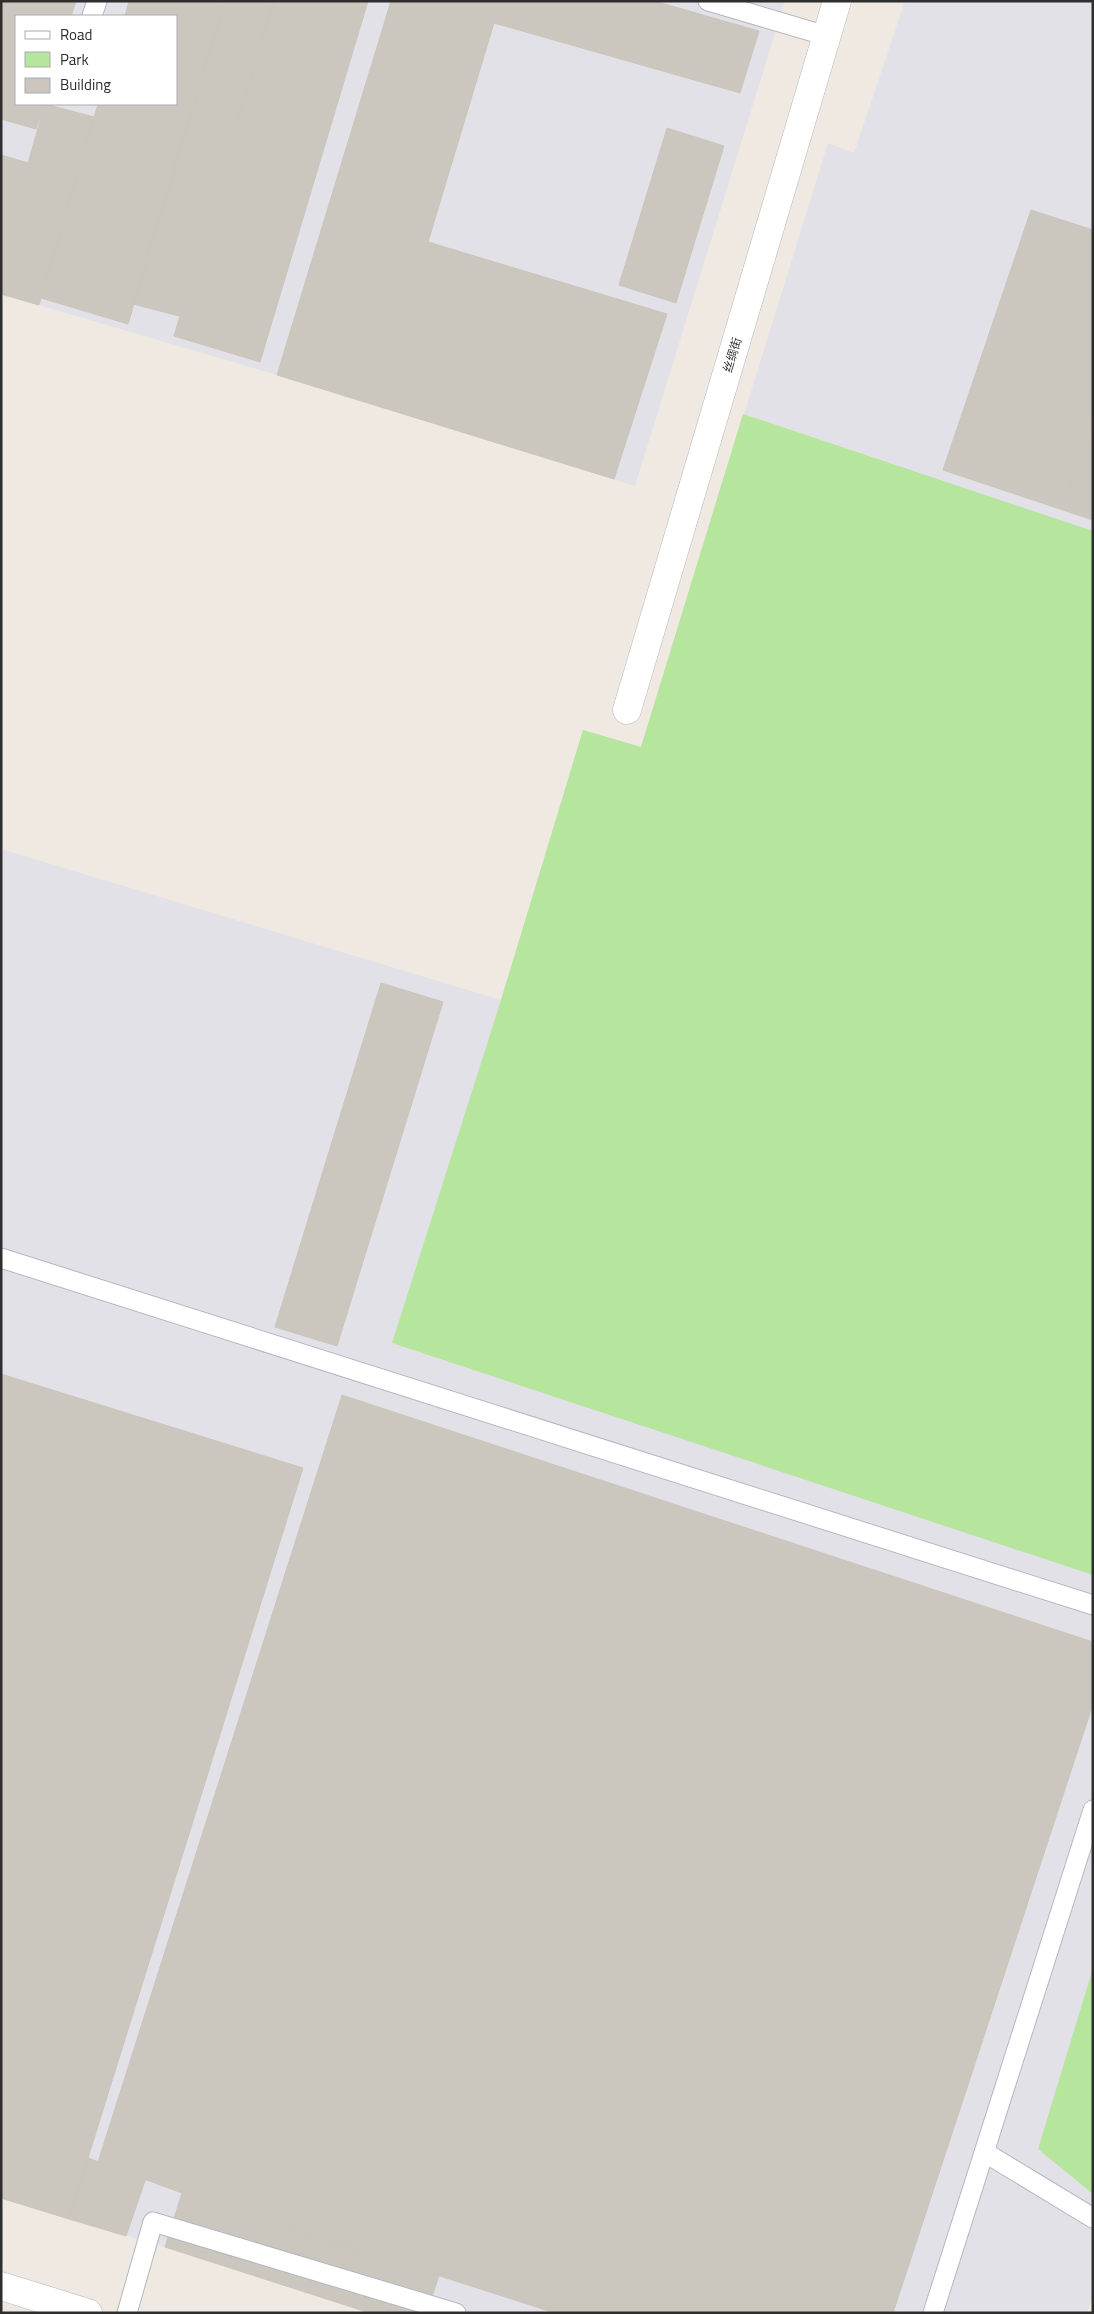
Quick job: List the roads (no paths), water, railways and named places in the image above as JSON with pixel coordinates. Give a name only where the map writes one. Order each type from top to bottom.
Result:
[{"type":"street","name":"丝绸街","points":[[627,710],[837,1]]},
{"type":"street","points":[[1,2286],[88,2313]]},
{"type":"lane","points":[[92,15],[97,1]]},
{"type":"lane","points":[[708,1],[827,36]]},
{"type":"lane","points":[[1,1258],[1093,1605]]},
{"type":"lane","points":[[933,2313],[1093,1810]]},
{"type":"lane","points":[[984,2152],[1093,2218]]},
{"type":"lane","points":[[127,2313],[153,2222],[456,2313]]}]
